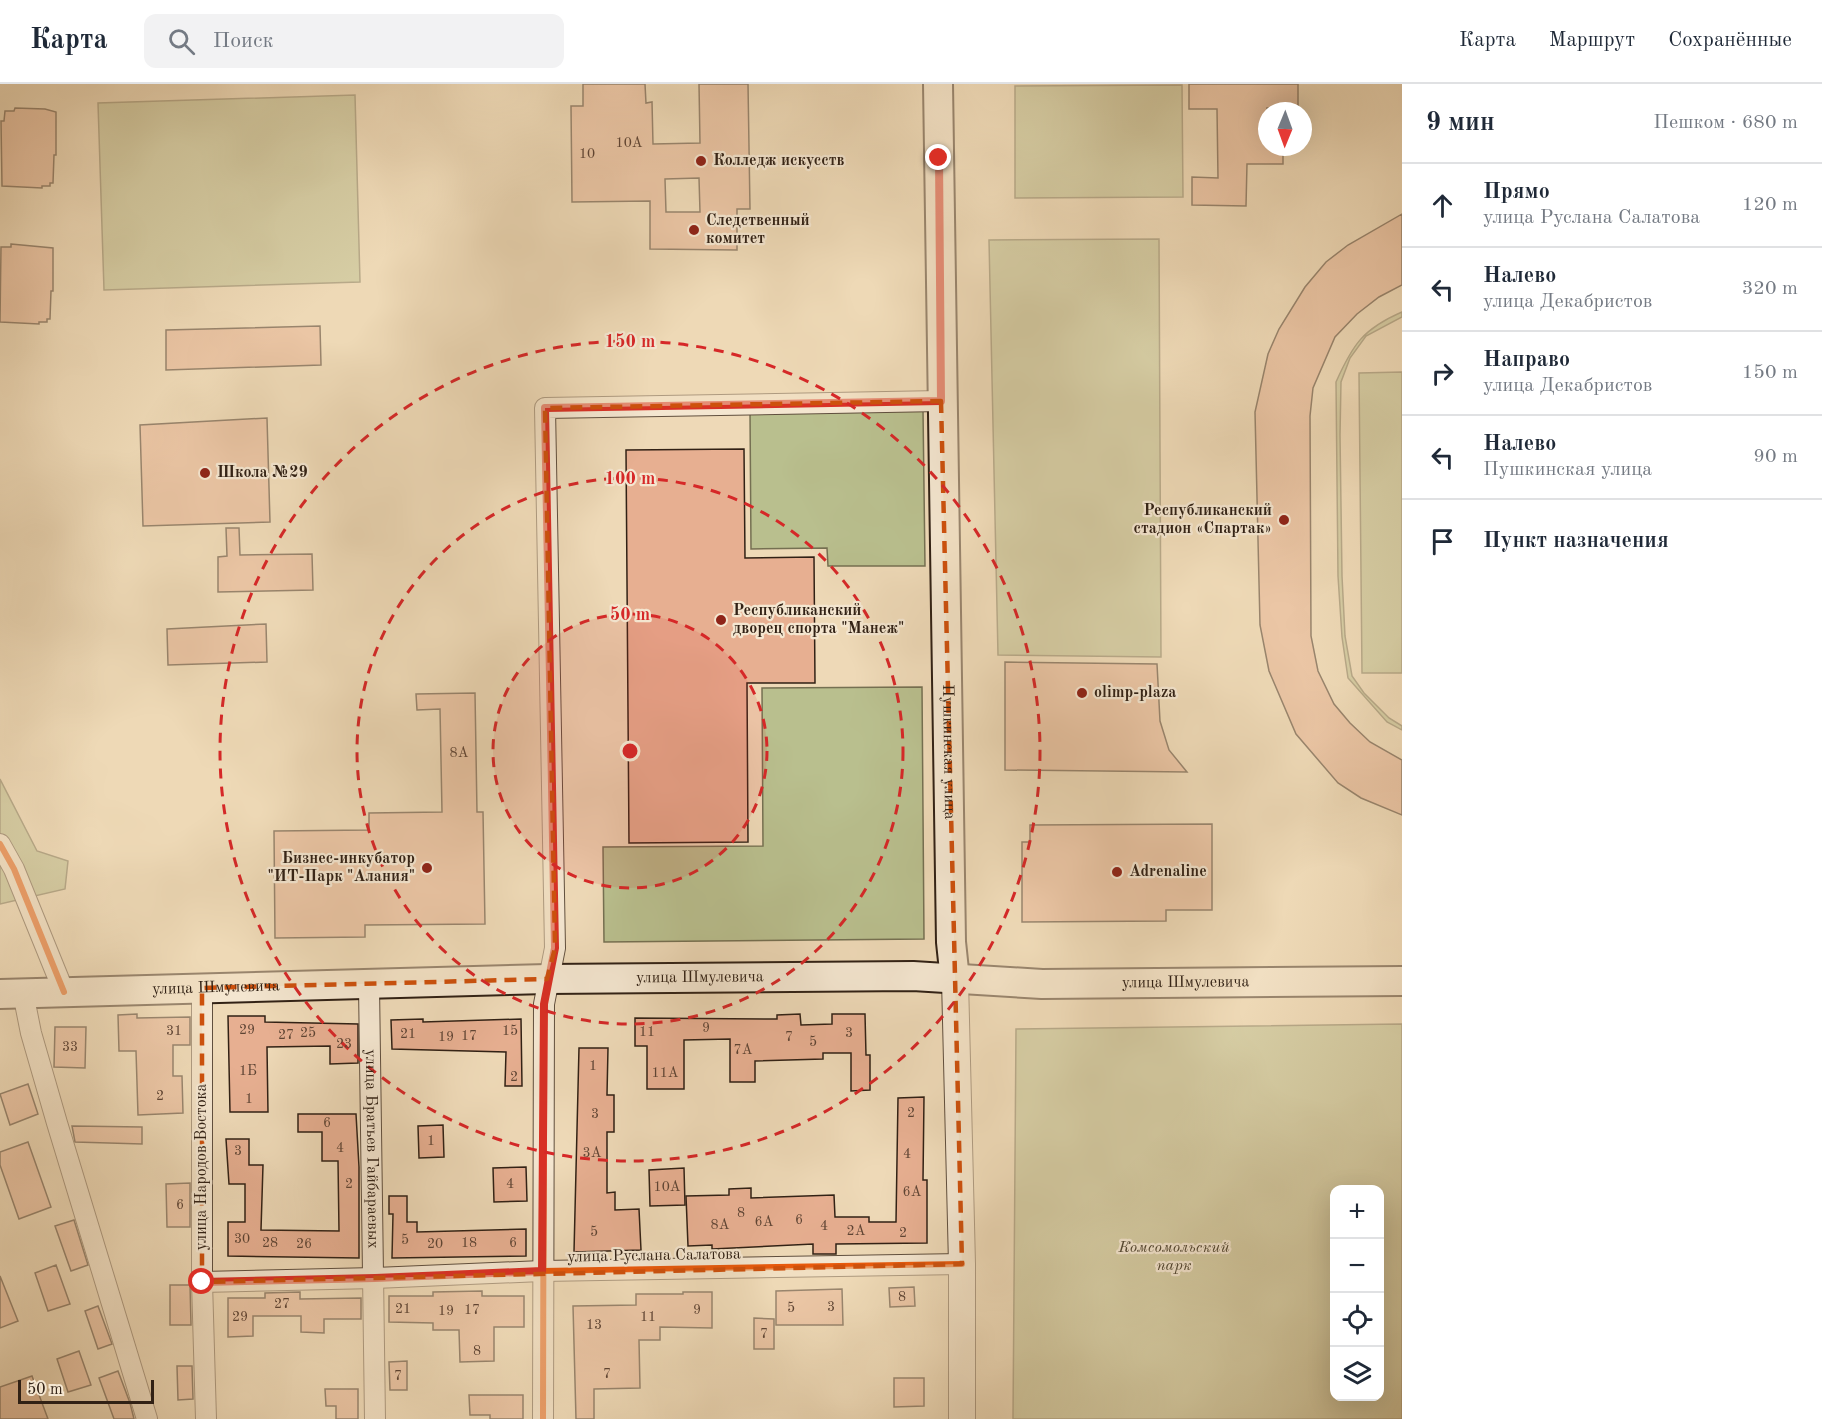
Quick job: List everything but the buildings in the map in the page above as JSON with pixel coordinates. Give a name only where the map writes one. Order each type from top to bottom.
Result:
[{"type":"main road","name":"Пушкинская улица","points":[[938,84],[941,401],[951,942],[955,980]]},
{"type":"main road","name":"улица Шмулевича","points":[[11,993],[547,978],[913,976],[1042,984],[1402,981]]},
{"type":"street","points":[[543,1419],[544,1004],[547,978],[555,948],[545,408],[941,401]]},
{"type":"street","points":[[0,844],[14,869],[64,992]]},
{"type":"street","name":"Пушкинская улица","points":[[955,980],[962,1264],[962,1419]]},
{"type":"street","name":"улица Братьев Гайбараевых","points":[[369,984],[375,1278],[375,1419]]},
{"type":"street","name":"улица Народов Востока","points":[[201,988],[202,1282],[206,1419]]},
{"type":"street","points":[[11,993],[31,1033],[147,1419]]},
{"type":"street","name":"улица Руслана Салатова","points":[[202,1282],[542,1271],[962,1264]]},
{"type":"highlighted area","points":[[941,401],[962,1264],[202,1282],[202,988],[547,979],[555,948],[545,408]]},
{"type":"green space","points":[[1182,85],[1183,197],[1015,198],[1015,86]]},
{"type":"green space","points":[[355,95],[360,282],[104,290],[98,103]]},
{"type":"green space","points":[[1159,239],[1161,657],[998,655],[989,240]]},
{"type":"green space","points":[[1402,312],[1402,317],[1366,336],[1350,358],[1341,382],[1340,435],[1342,576],[1345,636],[1352,676],[1364,693],[1389,718],[1402,726],[1402,730],[1387,722],[1348,678],[1342,637],[1338,576],[1336,382],[1348,357],[1361,339],[1378,325]]},
{"type":"green space","points":[[1402,372],[1402,673],[1362,673],[1359,373]]},
{"type":"green space","points":[[923,410],[925,566],[828,566],[827,548],[751,549],[750,411]]},
{"type":"green space","points":[[922,687],[924,939],[604,942],[603,847],[763,846],[762,688]]},
{"type":"green space","points":[[0,779],[37,851],[68,861],[65,889],[0,904]]},
{"type":"green space","name":"Комсомольский парк","points":[[1402,1024],[1402,1419],[1013,1419],[1016,1029]]},
{"type":"cycle path","points":[[543,1419],[544,1004],[555,948],[545,408],[941,401]]},
{"type":"cycle path","points":[[0,844],[14,869],[64,992]]},
{"type":"cycle path","points":[[202,1282],[542,1271],[962,1264]]},
{"type":"place","name":"Колледж искусств","points":[[701,161]]},
{"type":"place","name":"Следственный комитет","points":[[694,230]]},
{"type":"place","name":"Школа №29","points":[[205,473]]},
{"type":"place","name":"Республиканский стадион «Спартак»","points":[[1284,520]]},
{"type":"place","name":"Республиканский дворец спорта \"Манеж\"","points":[[721,620]]},
{"type":"place","name":"olimp-plaza","points":[[1082,693]]},
{"type":"place","name":"Бизнес-инкубатор \"ИТ-Парк \"Алания\"","points":[[427,868]]},
{"type":"place","name":"Adrenaline","points":[[1117,872]]},
{"type":"route","points":[[202,1282],[542,1271],[544,1004],[547,978],[555,948],[545,408],[941,401],[939,158]]}]
